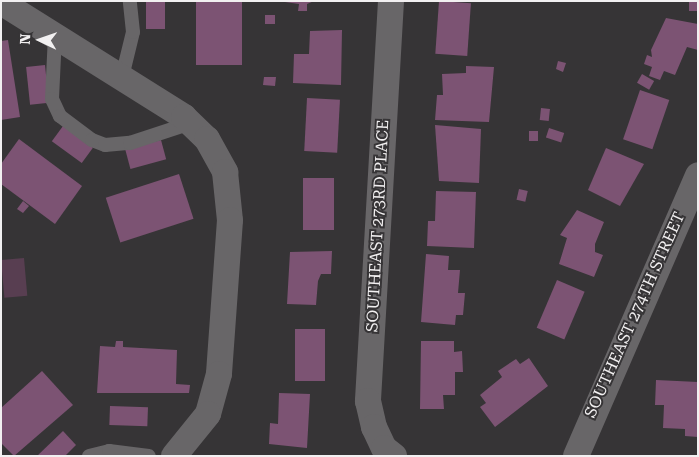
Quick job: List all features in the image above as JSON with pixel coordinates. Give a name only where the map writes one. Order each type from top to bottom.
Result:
[{"type":"street","name":"SOUTHEAST 273RD PLACE","points":[[389,452],[368,400],[391,1]]},
{"type":"street","points":[[12,4],[55,35],[190,123],[207,139],[225,172],[230,220],[219,374],[208,414],[174,456]]},
{"type":"street","name":"SOUTHEAST 274TH STREET","points":[[576,456],[697,180]]},
{"type":"lane","points":[[122,77],[133,32],[130,1]]},
{"type":"lane","points":[[55,35],[52,99],[60,116],[92,140],[105,145],[130,143],[190,123]]},
{"type":"lane","points":[[89,456],[109,451],[149,456]]},
{"type":"shaded area","points":[[24,258],[27,296],[4,298],[1,260]]},
{"type":"building","points":[[146,1],[165,1],[165,29],[146,29]]},
{"type":"building","points":[[196,1],[242,1],[242,65],[196,65]]},
{"type":"building","points":[[278,1],[314,1],[307,4],[307,11],[298,11],[299,4]]},
{"type":"building","points":[[439,1],[471,3],[467,56],[435,54]]},
{"type":"building","points":[[689,1],[698,1],[698,11],[689,11]]},
{"type":"building","points":[[265,15],[275,15],[275,24],[265,24]]},
{"type":"building","points":[[666,18],[698,24],[698,50],[687,47],[675,75],[664,71],[660,80],[649,76],[652,67],[644,64],[647,55],[652,57],[651,50]]},
{"type":"building","points":[[342,30],[341,85],[293,83],[294,54],[309,54],[310,31]]},
{"type":"building","points":[[8,40],[20,117],[1,120],[1,41]]},
{"type":"building","points":[[558,61],[566,63],[563,72],[556,69]]},
{"type":"building","points":[[45,65],[49,103],[30,105],[26,67]]},
{"type":"building","points":[[466,66],[494,67],[489,122],[435,120],[437,95],[443,95],[442,74],[466,73]]},
{"type":"building","points":[[642,74],[654,81],[649,90],[637,83]]},
{"type":"building","points":[[264,77],[276,77],[275,86],[263,85]]},
{"type":"building","points":[[640,90],[669,100],[652,149],[623,139]]},
{"type":"building","points":[[307,98],[340,100],[337,153],[304,151]]},
{"type":"building","points":[[541,108],[550,109],[549,121],[540,120]]},
{"type":"building","points":[[435,125],[481,129],[479,183],[439,181]]},
{"type":"building","points":[[63,126],[93,148],[82,163],[52,141]]},
{"type":"building","points":[[549,128],[564,133],[561,142],[546,138]]},
{"type":"building","points":[[529,131],[538,131],[538,141],[529,141]]},
{"type":"building","points":[[19,139],[82,186],[55,224],[1,184],[1,164]]},
{"type":"building","points":[[161,140],[166,159],[130,169],[125,150]]},
{"type":"building","points":[[606,148],[644,164],[620,206],[588,190]]},
{"type":"building","points":[[179,174],[194,219],[120,242],[106,198]]},
{"type":"building","points":[[303,178],[334,178],[334,230],[303,230]]},
{"type":"building","points":[[519,189],[528,191],[525,202],[517,200]]},
{"type":"building","points":[[436,191],[476,192],[474,248],[427,246],[428,221],[435,221]]},
{"type":"building","points":[[23,201],[29,206],[23,213],[17,209]]},
{"type":"building","points":[[577,210],[604,222],[595,244],[595,252],[603,255],[594,277],[559,264],[567,238],[560,235]]},
{"type":"building","points":[[332,251],[331,274],[321,274],[318,281],[316,305],[287,304],[290,252]]},
{"type":"building","points":[[426,254],[449,256],[448,270],[460,270],[458,293],[465,293],[463,315],[456,315],[455,325],[421,322]]},
{"type":"building","points":[[557,280],[585,292],[564,340],[537,328]]},
{"type":"building","points":[[295,329],[325,329],[325,381],[295,381]]},
{"type":"building","points":[[116,341],[123,341],[123,347],[177,350],[176,384],[190,385],[189,393],[97,393],[100,346],[115,347]]},
{"type":"building","points":[[421,341],[454,341],[454,352],[462,351],[463,372],[455,372],[455,395],[443,395],[444,409],[420,409]]},
{"type":"building","points":[[529,358],[548,386],[495,427],[480,407],[486,403],[480,395],[502,377],[498,371],[516,359],[520,364]]},
{"type":"building","points":[[42,371],[73,405],[14,456],[1,443],[1,408]]},
{"type":"building","points":[[656,380],[698,382],[698,437],[685,436],[685,429],[663,428],[664,405],[655,405]]},
{"type":"building","points":[[279,393],[310,394],[307,448],[269,444],[270,423],[278,424]]},
{"type":"building","points":[[110,406],[148,407],[147,426],[109,425]]},
{"type":"building","points":[[63,431],[76,445],[65,456],[37,456]]}]
